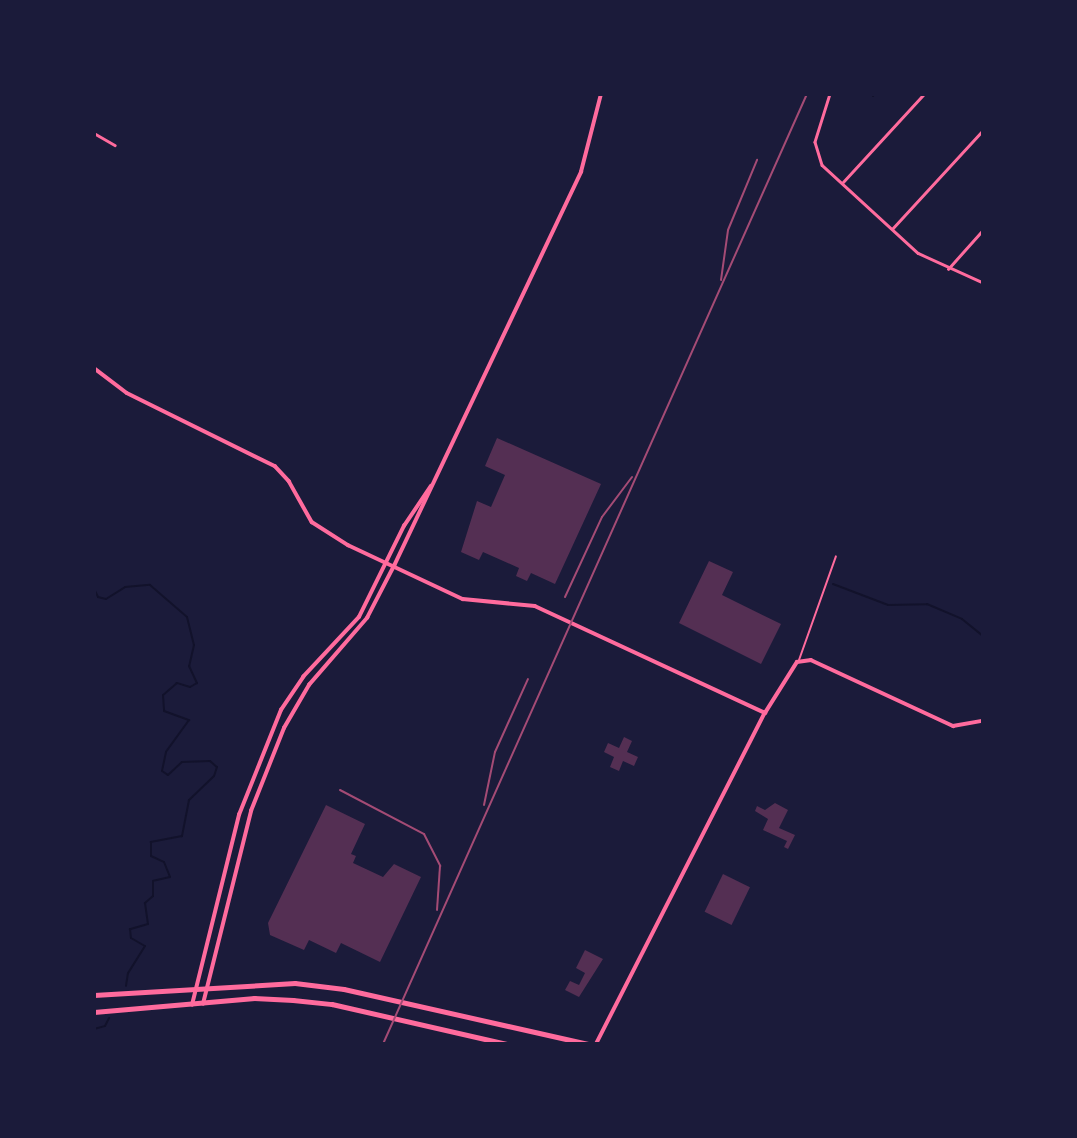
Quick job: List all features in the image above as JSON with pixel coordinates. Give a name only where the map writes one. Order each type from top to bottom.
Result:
[{"type":"main road","points":[[94,995],[282,983],[344,989],[589,1044]]},
{"type":"main road","points":[[94,1012],[254,998],[332,1004],[507,1044]]},
{"type":"street","points":[[203,1004],[233,896],[245,831],[284,727],[309,685],[345,648],[367,618],[394,566],[581,172],[601,94]]},
{"type":"street","points":[[830,94],[817,129],[817,155],[842,183],[918,253],[948,269],[982,282]]},
{"type":"street","points":[[842,183],[924,94]]},
{"type":"street","points":[[892,229],[982,131]]},
{"type":"street","points":[[94,133],[115,145]]},
{"type":"street","points":[[948,269],[982,231]]},
{"type":"street","points":[[94,368],[127,393],[268,462],[289,481],[312,523],[386,562],[463,599],[535,606],[765,713]]},
{"type":"street","points":[[192,1004],[239,815],[275,724],[303,677],[359,617],[404,526],[435,482]]},
{"type":"street","points":[[338,641],[345,648]]},
{"type":"street","points":[[596,1044],[765,713],[799,660],[811,660],[953,726],[982,721]]},
{"type":"lane","points":[[799,660],[835,556]]},
{"type":"building","points":[[497,438],[601,484],[555,584],[531,573],[527,581],[516,576],[519,568],[483,552],[479,560],[461,552],[477,501],[491,507],[505,475],[485,466]]},
{"type":"building","points":[[709,561],[733,572],[722,595],[781,624],[761,664],[679,623]]},
{"type":"building","points":[[624,737],[632,741],[627,752],[638,757],[634,766],[623,761],[619,771],[610,767],[614,757],[604,752],[608,743],[619,748]]},
{"type":"building","points":[[775,803],[788,810],[779,828],[795,835],[788,849],[784,847],[787,841],[763,830],[768,819],[755,811],[757,806],[765,810]]},
{"type":"building","points":[[326,805],[365,824],[351,854],[356,856],[353,863],[383,877],[394,864],[421,877],[380,962],[341,943],[336,953],[309,940],[304,950],[270,935],[268,923]]},
{"type":"building","points":[[723,874],[750,887],[732,925],[705,912]]},
{"type":"building","points":[[585,950],[603,959],[579,997],[565,990],[570,981],[579,985],[585,973],[576,968]]},
{"type":"waterway","points":[[833,584],[888,605],[927,604],[962,619],[982,635]]},
{"type":"waterway","points":[[94,589],[98,597],[106,599],[125,587],[150,585],[187,617],[194,645],[189,666],[197,683],[190,687],[177,683],[163,695],[164,711],[189,720],[166,752],[162,771],[168,775],[182,762],[210,761],[217,767],[214,776],[189,800],[182,836],[151,842],[151,856],[164,862],[170,877],[153,881],[153,896],[145,903],[148,924],[130,929],[131,938],[145,946],[128,973],[126,986]]},
{"type":"waterway","points":[[94,1029],[105,1026],[109,1018]]},
{"type":"railway","points":[[383,1044],[807,94]]},
{"type":"railway","points":[[721,280],[728,230],[757,160]]},
{"type":"railway","points":[[565,597],[602,517],[632,477]]},
{"type":"railway","points":[[484,805],[495,752],[528,679]]},
{"type":"railway","points":[[340,790],[424,834],[440,866],[437,910]]}]
